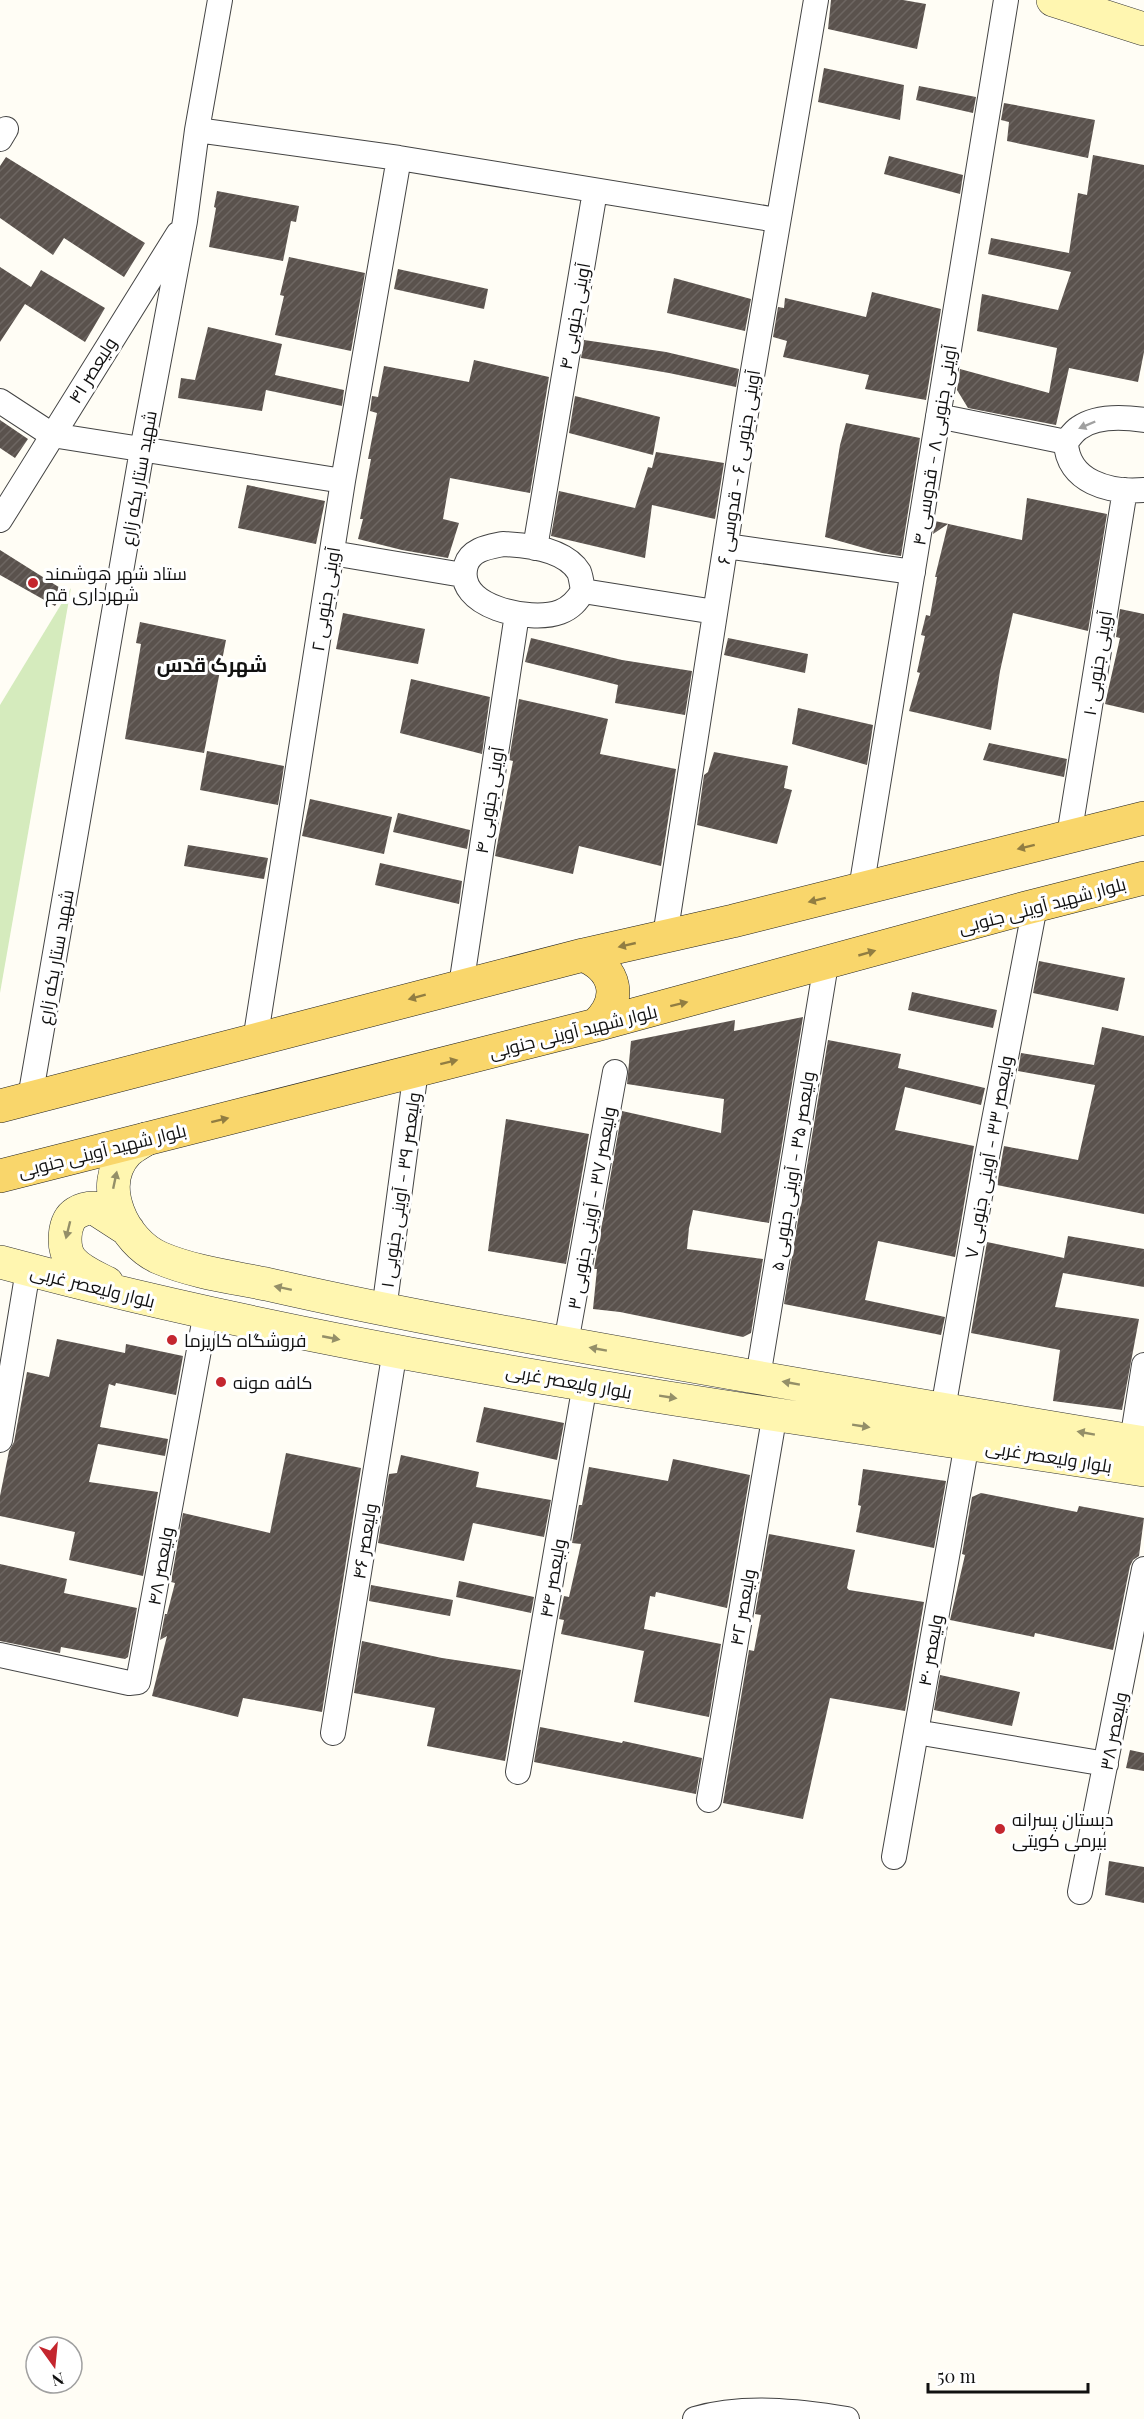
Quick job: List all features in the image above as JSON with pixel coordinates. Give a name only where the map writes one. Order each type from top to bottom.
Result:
[{"type":"main road","points":[[1053,0],[1144,29]]},
{"type":"main road","points":[[15,1102],[583,955],[861,889],[1144,818]]},
{"type":"main road","name":"بلوار شهید آوینی جنوبی","points":[[0,1176],[596,1025],[1144,878]]},
{"type":"main road","points":[[583,955],[595,960],[611,979],[613,992],[611,1005],[596,1025]]},
{"type":"main road","name":"بلوار ولیعصر غربی","points":[[146,1139],[127,1152],[115,1174],[114,1204],[136,1242],[158,1257],[191,1268],[384,1310],[943,1409],[1140,1451]]},
{"type":"main road","points":[[128,1230],[94,1208],[84,1209],[74,1214],[67,1225],[66,1239],[70,1258],[80,1268],[130,1297]]},
{"type":"main road","name":"بلوار ولیعصر غربی","points":[[14,1266],[130,1297],[395,1350],[585,1384],[968,1443],[1140,1451]]},
{"type":"street","name":"شهید ستار یکه زارع","points":[[15,1102],[185,221],[197,130],[220,0]]},
{"type":"street","name":"آوینی جنوبی ۶ - قدوسی ۶","points":[[666,936],[777,220],[816,0]]},
{"type":"street","name":"آوینی جنوبی ۸ - قدوسی ۴","points":[[861,889],[1006,0]]},
{"type":"street","points":[[197,130],[399,158],[777,220]]},
{"type":"street","name":"آوینی جنوبی ۲","points":[[255,1041],[343,481],[399,158]]},
{"type":"street","name":"آوینی جنوبی ۴","points":[[535,548],[595,191]]},
{"type":"street","name":"ولیعصر ۴۱","points":[[0,520],[185,221]]},
{"type":"street","points":[[0,401],[52,435],[343,481]]},
{"type":"street","points":[[938,416],[1066,442]]},
{"type":"street","points":[[1135,490],[1097,485],[1081,476],[1066,454],[1066,442],[1079,427],[1102,419],[1124,417],[1144,420]]},
{"type":"street","name":"آوینی جنوبی ۱۰","points":[[1069,836],[1135,490]]},
{"type":"street","points":[[503,544],[535,548],[569,561],[579,573],[583,591],[575,604],[559,613],[518,614],[501,611],[479,599],[468,588],[463,575],[468,560],[475,552],[489,546],[503,544]]},
{"type":"street","points":[[726,546],[913,572]]},
{"type":"street","points":[[333,554],[463,575]]},
{"type":"street","points":[[583,591],[715,612]]},
{"type":"street","name":"آوینی جنوبی ۴","points":[[460,986],[518,614]]},
{"type":"street","name":"ولیعصر ۳۳ - آوینی جنوبی ۷","points":[[943,1409],[986,1162],[1035,906]]},
{"type":"street","name":"ولیعصر ۳۵ - آوینی جنوبی ۵","points":[[758,1377],[826,964]]},
{"type":"street","name":"ولیعصر ۳۹ - آوینی جنوبی ۱","points":[[384,1310],[416,1070]]},
{"type":"street","name":"ولیعصر ۳۷ - آوینی جنوبی ۳","points":[[566,1344],[615,1072]]},
{"type":"street","points":[[0,1440],[14,1266]]},
{"type":"street","name":"ولیعصر ۴۸","points":[[0,1655],[129,1683],[138,1682],[206,1312]]},
{"type":"street","name":"ولیعصر ۴۶","points":[[333,1733],[395,1350]]},
{"type":"street","points":[[1140,1451],[1144,1365]]},
{"type":"street","name":"ولیعصر ۴۴","points":[[518,1772],[585,1384]]},
{"type":"street","name":"ولیعصر ۴۲","points":[[709,1800],[774,1413]]},
{"type":"street","name":"ولیعصر ۴۰","points":[[894,1857],[968,1443]]},
{"type":"street","name":"ولیعصر ۳۸","points":[[1080,1892],[1144,1569]]},
{"type":"street","points":[[916,1732],[1106,1764]]},
{"type":"street","points":[[695,2419],[717,2412],[800,2412],[847,2419]]},
{"type":"green space","points":[[71,588],[0,993],[0,705]]},
{"type":"building","points":[[831,0],[903,0],[926,4],[917,49],[828,29]]},
{"type":"building","points":[[824,68],[904,85],[900,120],[818,102]]},
{"type":"building","points":[[919,86],[976,97],[973,113],[916,100]]},
{"type":"building","points":[[1004,103],[1095,120],[1088,158],[1007,141],[1009,122],[1001,120]]},
{"type":"building","points":[[1093,155],[1144,165],[1144,352],[1138,382],[1069,368],[1056,425],[968,408],[957,390],[960,369],[1049,393],[1057,348],[977,331],[982,294],[1058,310],[1071,272],[988,254],[991,238],[1069,253],[1078,193],[1087,195]]},
{"type":"building","points":[[889,156],[963,175],[960,194],[884,174]]},
{"type":"building","points":[[6,157],[145,243],[124,277],[64,238],[53,255],[0,218],[0,166]]},
{"type":"building","points":[[217,191],[299,206],[296,222],[291,221],[283,261],[209,247]]},
{"type":"building","points":[[289,257],[365,273],[351,351],[275,335],[284,296],[280,295]]},
{"type":"building","points":[[0,267],[31,287],[41,270],[105,308],[85,342],[25,304],[0,342]]},
{"type":"building","points":[[398,269],[488,289],[484,309],[394,289]]},
{"type":"building","points":[[674,278],[751,299],[745,331],[667,313]]},
{"type":"building","points":[[872,292],[941,309],[926,400],[865,389],[869,375],[783,357],[787,341],[773,337],[778,307],[784,308],[785,298],[866,317]]},
{"type":"building","points":[[208,327],[282,344],[275,375],[344,390],[342,406],[266,390],[262,411],[178,398],[181,378],[195,380]]},
{"type":"building","points":[[584,340],[666,352],[739,369],[736,387],[581,358]]},
{"type":"building","points":[[474,360],[549,377],[530,493],[450,478],[443,519],[459,523],[448,558],[358,539],[371,459],[368,459],[377,413],[370,411],[372,396],[378,397],[384,366],[469,382]]},
{"type":"building","points":[[575,396],[660,417],[653,455],[569,433]]},
{"type":"building","points":[[0,420],[28,439],[15,458],[0,448]]},
{"type":"building","points":[[846,423],[920,438],[901,556],[825,537],[840,445]]},
{"type":"building","points":[[656,452],[724,463],[715,519],[652,505],[645,558],[551,536],[559,491],[635,508],[648,467],[652,468]]},
{"type":"building","points":[[247,485],[325,501],[316,544],[238,528]]},
{"type":"building","points":[[1027,498],[1107,514],[1088,631],[1013,613],[1000,671],[991,730],[909,711],[920,673],[917,672],[925,636],[921,635],[926,615],[930,616],[937,577],[935,577],[948,524],[933,534],[935,521],[1022,540]]},
{"type":"building","name":"ستاد شهر هوشمند شهرداری قم","points":[[0,550],[65,591],[55,606],[0,575]]},
{"type":"building","points":[[1120,609],[1144,614],[1144,713],[1105,704],[1120,638],[1116,637]]},
{"type":"building","points":[[343,613],[425,629],[418,664],[336,649]]},
{"type":"building","points":[[140,622],[226,640],[204,753],[125,739],[141,644],[136,643]]},
{"type":"building","points":[[531,638],[622,660],[692,671],[685,715],[615,703],[618,685],[525,662]]},
{"type":"building","points":[[728,638],[808,654],[805,673],[724,655]]},
{"type":"building","points":[[411,679],[490,697],[482,754],[400,733]]},
{"type":"building","points":[[519,699],[608,719],[600,754],[676,769],[661,866],[579,846],[573,874],[495,856],[513,761],[509,760]]},
{"type":"building","points":[[798,708],[873,725],[867,765],[792,744]]},
{"type":"building","points":[[989,743],[1067,759],[1064,777],[983,760]]},
{"type":"building","points":[[207,751],[284,766],[278,805],[200,790]]},
{"type":"building","points":[[714,752],[788,766],[784,788],[792,790],[777,844],[697,825],[704,775],[708,772]]},
{"type":"building","points":[[310,799],[392,817],[384,854],[302,836]]},
{"type":"building","points":[[398,813],[470,830],[467,849],[393,832]]},
{"type":"building","points":[[188,845],[268,858],[264,879],[184,866]]},
{"type":"building","points":[[380,863],[462,881],[459,904],[375,885]]},
{"type":"building","points":[[1039,961],[1125,978],[1118,1011],[1033,993]]},
{"type":"building","points":[[912,992],[997,1010],[993,1028],[908,1010]]},
{"type":"building","points":[[803,1017],[769,1223],[693,1210],[689,1228],[687,1249],[763,1259],[751,1333],[743,1337],[620,1312],[593,1309],[597,1269],[594,1269],[622,1111],[721,1133],[724,1099],[627,1084],[631,1041],[735,1020],[734,1031]]},
{"type":"building","points":[[1102,1027],[1144,1036],[1144,1214],[997,1185],[1004,1146],[1078,1160],[1095,1085],[1018,1071],[1021,1053],[1094,1065]]},
{"type":"building","points":[[828,1040],[901,1054],[898,1068],[985,1088],[981,1105],[905,1087],[895,1130],[974,1146],[955,1257],[878,1241],[865,1300],[945,1317],[941,1335],[784,1304]]},
{"type":"building","points":[[506,1119],[589,1134],[566,1264],[488,1251]]},
{"type":"building","points":[[1068,1236],[1144,1249],[1144,1287],[1063,1273],[1055,1307],[1139,1319],[1122,1410],[1053,1401],[1060,1350],[971,1333],[987,1242],[1064,1258]]},
{"type":"building","points":[[57,1339],[125,1353],[126,1344],[183,1356],[176,1395],[116,1383],[115,1386],[109,1384],[100,1427],[168,1439],[165,1456],[98,1444],[89,1482],[158,1492],[143,1576],[69,1560],[75,1532],[0,1516],[0,1496],[9,1451],[14,1442],[27,1372],[49,1377]]},
{"type":"building","points":[[484,1407],[564,1423],[557,1460],[476,1442]]},
{"type":"building","points":[[286,1453],[361,1468],[322,1712],[243,1698],[238,1717],[152,1696],[167,1636],[160,1640],[175,1583],[171,1582],[183,1513],[270,1533]]},
{"type":"building","points":[[401,1455],[479,1472],[476,1487],[551,1500],[544,1537],[473,1523],[464,1561],[378,1543],[389,1474],[397,1473]]},
{"type":"building","points":[[673,1459],[750,1475],[727,1608],[656,1592],[655,1597],[650,1596],[644,1629],[721,1644],[709,1717],[634,1702],[644,1651],[561,1634],[564,1620],[559,1619],[564,1596],[569,1597],[581,1544],[572,1543],[589,1467],[668,1481]]},
{"type":"building","points":[[863,1469],[946,1481],[934,1548],[856,1532],[861,1506],[858,1505]]},
{"type":"building","points":[[981,1493],[1077,1512],[1079,1506],[1144,1518],[1139,1556],[1130,1566],[1113,1650],[1035,1633],[1034,1637],[950,1620],[965,1555],[962,1554],[972,1497]]},
{"type":"building","points":[[769,1534],[855,1550],[847,1588],[849,1590],[924,1602],[905,1711],[830,1698],[803,1819],[723,1803],[749,1650],[754,1651],[761,1615],[755,1614]]},
{"type":"building","points":[[0,1564],[67,1579],[64,1593],[137,1608],[128,1657],[125,1659],[61,1647],[60,1653],[0,1641]]},
{"type":"building","points":[[459,1581],[534,1597],[531,1613],[456,1597]]},
{"type":"building","points":[[371,1585],[453,1600],[450,1616],[369,1601]]},
{"type":"building","points":[[362,1641],[442,1658],[521,1670],[505,1761],[427,1746],[435,1708],[354,1693]]},
{"type":"building","points":[[940,1675],[1020,1692],[1012,1726],[934,1710]]},
{"type":"building","points":[[540,1727],[622,1743],[623,1741],[702,1758],[696,1794],[534,1762]]},
{"type":"building","points":[[1130,1750],[1144,1753],[1144,1771],[1126,1768]]},
{"type":"building","points":[[1109,1861],[1144,1867],[1144,1903],[1105,1895]]},
{"type":"place","name":"ستاد شهر هوشمند شهرداری قم","points":[[33,583]]},
{"type":"place","name":"فروشگاه کاریزما","points":[[172,1340]]},
{"type":"place","name":"کافه مونه","points":[[221,1382]]},
{"type":"place","name":"دبستان پسرانه بیرمی کویتی","points":[[1000,1829]]},
{"type":"district","name":"شهرک قدس","points":[[212,663]]}]
